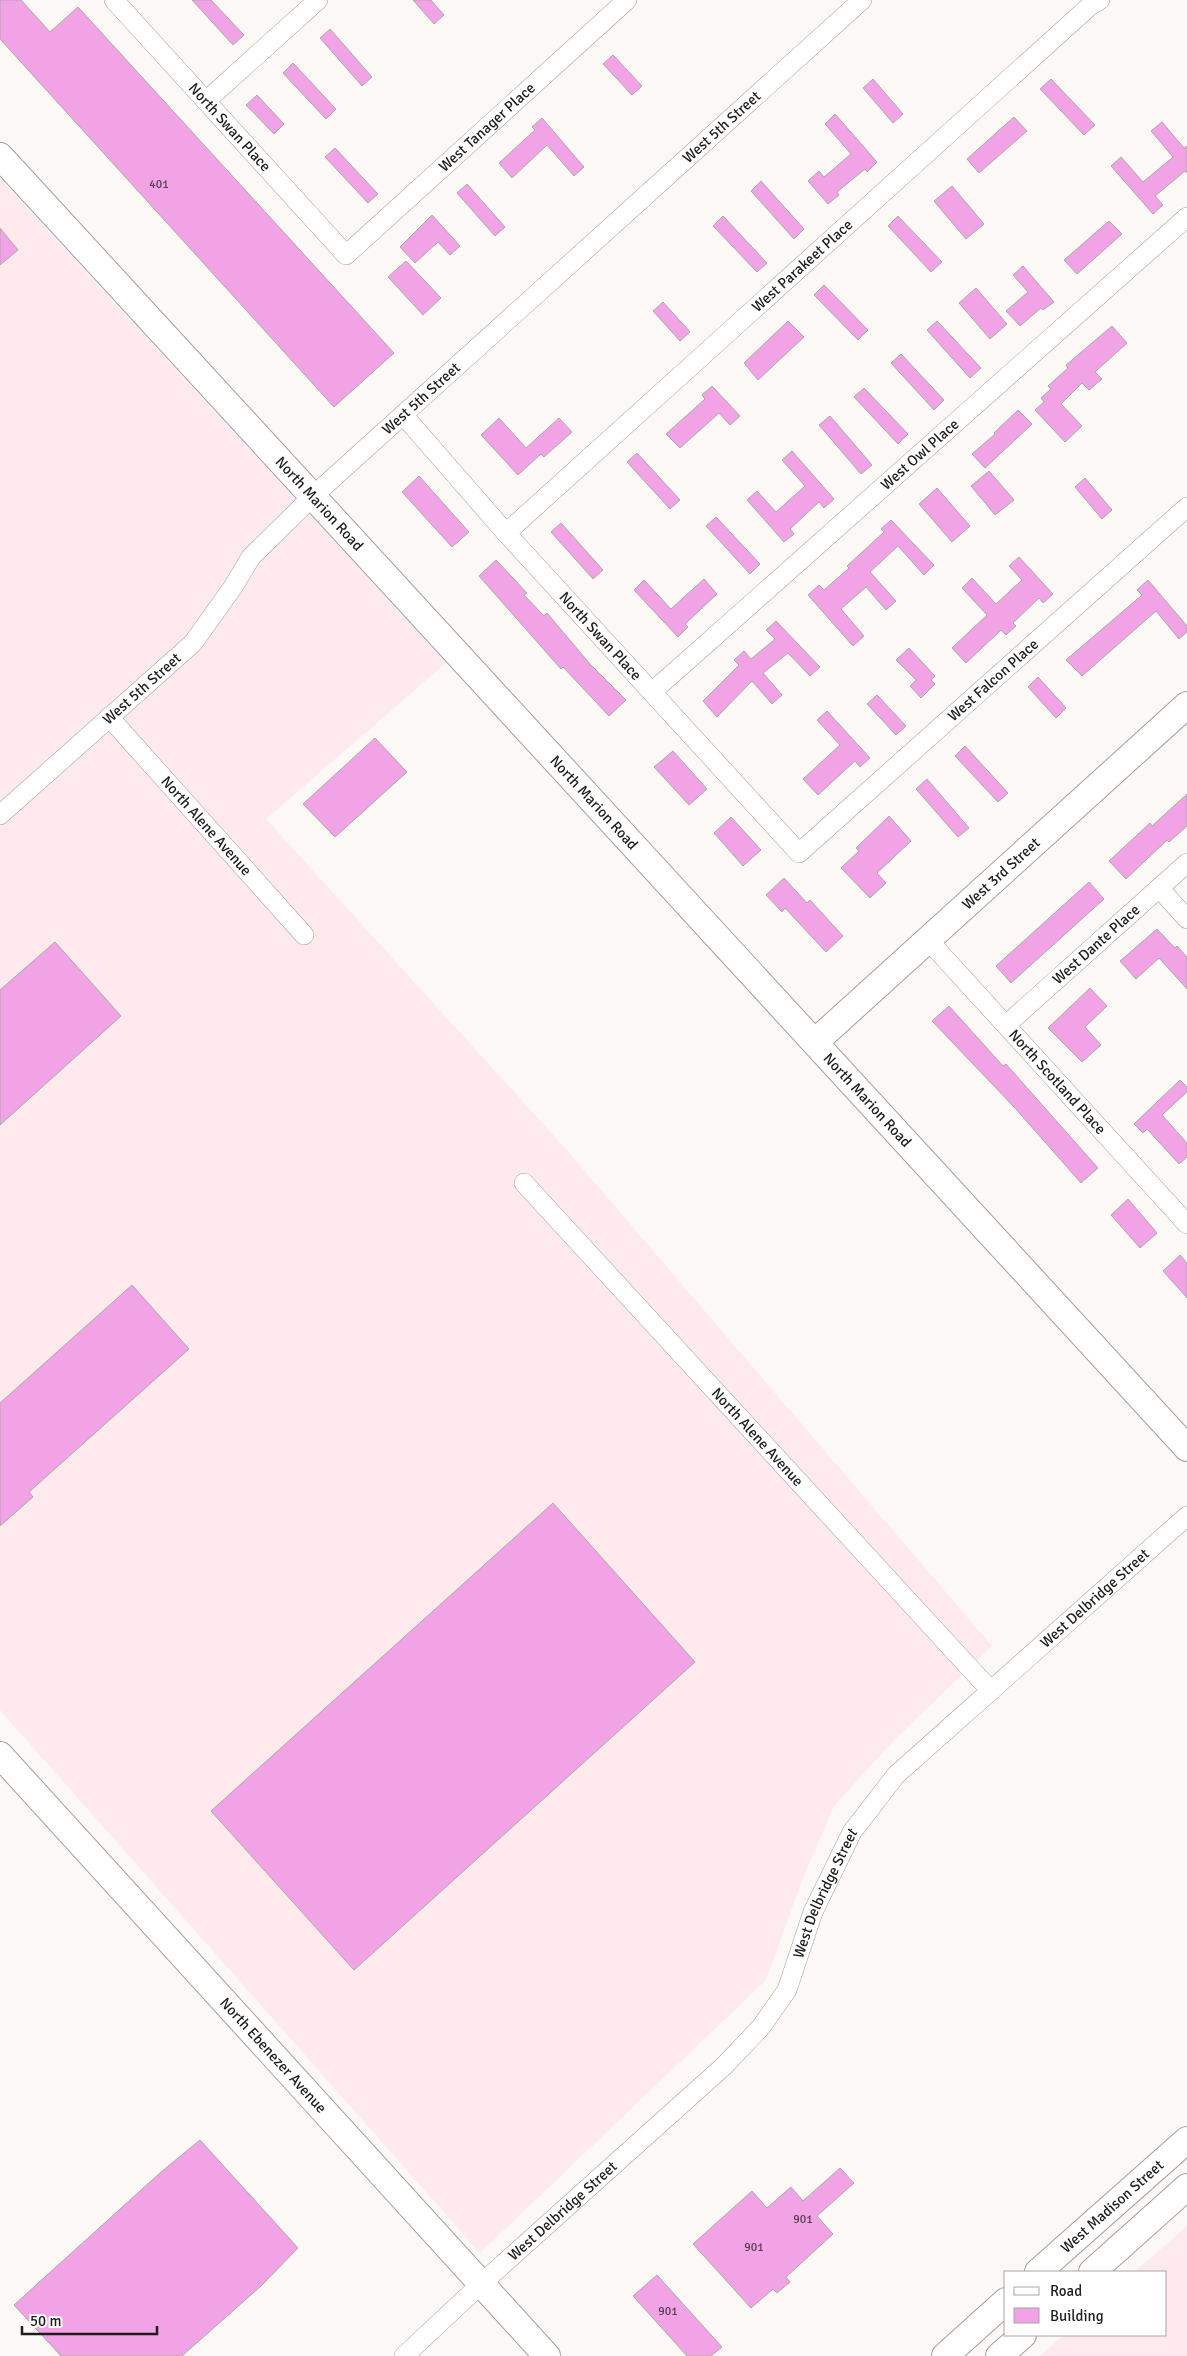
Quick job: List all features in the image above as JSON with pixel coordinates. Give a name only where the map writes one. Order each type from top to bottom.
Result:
[{"type":"main road","name":"North Marion Road","points":[[0,156],[312,498],[1187,1448]]},
{"type":"main road","name":"West 3rd Street","points":[[815,1042],[1187,705]]},
{"type":"main road","name":"North Ebenezer Avenue","points":[[0,1754],[547,2356]]},
{"type":"main road","name":"West Madison Street","points":[[1039,2271],[1187,2140]]},
{"type":"main road","points":[[1093,2271],[1187,2187]]},
{"type":"main road","points":[[945,2356],[1004,2303]]},
{"type":"main road","points":[[999,2356],[1022,2336]]},
{"type":"street","name":"North Swan Place","points":[[114,0],[208,100],[346,255]]},
{"type":"street","points":[[208,100],[318,0]]},
{"type":"street","name":"West Tanager Place","points":[[346,255],[628,0]]},
{"type":"street","name":"West 5th Street","points":[[0,815],[193,642],[233,587],[251,557],[312,498],[862,0]]},
{"type":"street","name":"West Parakeet Place","points":[[506,532],[1091,5],[1100,0]]},
{"type":"street","name":"West Owl Place","points":[[652,692],[1187,217]]},
{"type":"street","name":"North Swan Place","points":[[404,416],[506,532],[799,853]]},
{"type":"street","name":"West Falcon Place","points":[[799,853],[1187,507]]},
{"type":"street","name":"North Alene Avenue","points":[[109,717],[304,935]]},
{"type":"street","name":"West Dante Place","points":[[1006,1025],[1187,863]]},
{"type":"street","points":[[1159,888],[1187,919]]},
{"type":"street","name":"North Scotland Place","points":[[928,940],[1187,1224]]},
{"type":"street","name":"North Alene Avenue","points":[[524,1183],[991,1691]]},
{"type":"street","name":"West Delbridge Street","points":[[404,2356],[481,2284],[724,2066],[761,2027],[787,1990],[813,1912],[852,1832],[896,1775],[1187,1516]]},
{"type":"shaded area","points":[[0,179],[446,663],[266,819],[564,1147],[992,1646],[894,1740],[834,1806],[803,1878],[766,1980],[480,2253],[0,1710]]},
{"type":"shaded area","points":[[1187,2226],[1187,2356],[1040,2356],[1063,2336],[1167,2336],[1167,2271],[1136,2271]]},
{"type":"building","points":[[0,0],[21,0],[50,32],[78,7],[394,353],[334,407],[0,39]]},
{"type":"building","points":[[192,0],[211,0],[244,35],[233,45]]},
{"type":"building","points":[[413,0],[431,0],[444,15],[434,24]]},
{"type":"building","points":[[330,29],[372,77],[362,86],[320,38]]},
{"type":"building","points":[[613,55],[642,86],[632,95],[603,64]]},
{"type":"building","points":[[293,63],[336,109],[326,119],[283,73]]},
{"type":"building","points":[[873,79],[903,114],[893,123],[863,88]]},
{"type":"building","points":[[1051,79],[1095,125],[1084,135],[1040,89]]},
{"type":"building","points":[[257,95],[284,124],[274,134],[246,105]]},
{"type":"building","points":[[835,114],[877,162],[867,172],[865,169],[837,192],[839,195],[828,204],[808,181],[819,171],[824,177],[851,154],[825,124]]},
{"type":"building","points":[[1014,117],[1027,131],[979,173],[967,159]]},
{"type":"building","points":[[542,118],[584,167],[574,176],[547,145],[512,178],[499,163],[535,130],[532,127]]},
{"type":"building","points":[[1162,122],[1184,148],[1187,146],[1187,173],[1185,171],[1155,196],[1163,205],[1153,214],[1111,166],[1121,157],[1143,182],[1173,157],[1151,131]]},
{"type":"building","points":[[335,148],[378,194],[368,203],[325,157]]},
{"type":"building","points":[[761,181],[804,229],[794,239],[751,191]]},
{"type":"building","points":[[467,184],[505,227],[495,236],[457,193]]},
{"type":"building","points":[[952,186],[984,224],[966,239],[934,201]]},
{"type":"building","points":[[432,215],[460,246],[450,255],[438,242],[415,263],[400,247]]},
{"type":"building","points":[[723,216],[767,263],[757,272],[713,226]]},
{"type":"building","points":[[898,216],[942,262],[931,272],[888,226]]},
{"type":"building","points":[[1109,221],[1122,234],[1077,274],[1064,260]]},
{"type":"building","points":[[0,228],[18,250],[0,265]]},
{"type":"building","points":[[406,261],[441,298],[423,315],[388,277]]},
{"type":"building","points":[[1023,266],[1054,302],[1043,310],[1041,308],[1020,326],[1006,311],[1028,292],[1013,275]]},
{"type":"building","points":[[824,285],[868,330],[858,340],[814,295]]},
{"type":"building","points":[[976,288],[1007,324],[990,339],[959,303]]},
{"type":"building","points":[[663,302],[690,332],[680,341],[653,311]]},
{"type":"building","points":[[788,321],[804,337],[758,380],[744,363]]},
{"type":"building","points":[[937,321],[981,368],[970,378],[927,330]]},
{"type":"building","points":[[1112,326],[1127,343],[1095,372],[1102,379],[1089,390],[1082,383],[1061,404],[1082,426],[1065,442],[1035,410],[1044,402],[1041,398],[1051,389],[1048,386],[1068,368],[1066,365]]},
{"type":"building","points":[[901,354],[944,400],[934,410],[891,363]]},
{"type":"building","points":[[712,386],[740,416],[730,425],[719,413],[680,448],[666,434],[705,399],[702,395]]},
{"type":"building","points":[[864,388],[908,434],[898,444],[854,397]]},
{"type":"building","points":[[1018,410],[1032,424],[985,468],[972,454]]},
{"type":"building","points":[[830,416],[872,465],[861,474],[819,425]]},
{"type":"building","points":[[499,418],[526,448],[559,418],[572,432],[544,457],[541,454],[518,475],[481,435]]},
{"type":"building","points":[[792,451],[834,499],[824,508],[819,502],[790,529],[794,534],[784,542],[747,500],[757,491],[776,512],[805,486],[782,460]]},
{"type":"building","points":[[637,453],[680,500],[670,509],[627,462]]},
{"type":"building","points":[[989,471],[1014,500],[995,515],[971,486]]},
{"type":"building","points":[[419,476],[469,532],[452,547],[402,492]]},
{"type":"building","points":[[1085,478],[1112,510],[1102,519],[1075,487]]},
{"type":"building","points":[[937,488],[970,526],[952,542],[919,504]]},
{"type":"building","points":[[716,517],[760,564],[750,574],[706,526]]},
{"type":"building","points":[[891,520],[934,565],[924,575],[898,546],[870,572],[896,601],[886,610],[866,587],[841,609],[864,636],[853,646],[808,595],[819,585],[824,590],[849,568],[847,566],[884,532],[881,529]]},
{"type":"building","points":[[561,523],[603,570],[593,579],[551,532]]},
{"type":"building","points":[[1019,557],[1053,594],[1043,603],[1039,598],[1013,623],[1016,626],[1006,635],[1001,630],[966,663],[952,648],[987,615],[962,588],[972,578],[996,604],[1022,580],[1009,566]]},
{"type":"building","points":[[496,560],[527,593],[524,595],[544,616],[547,613],[590,664],[626,700],[609,716],[563,667],[561,669],[479,576]]},
{"type":"building","points":[[704,579],[717,594],[685,624],[688,627],[678,637],[634,590],[644,580],[671,609]]},
{"type":"building","points":[[1148,580],[1187,626],[1187,632],[1179,639],[1156,611],[1082,676],[1066,660],[1142,595],[1137,590]]},
{"type":"building","points":[[776,621],[820,667],[810,676],[788,653],[763,673],[782,695],[772,704],[752,681],[717,717],[703,701],[739,665],[734,660],[744,651],[751,659],[775,639],[766,630]]},
{"type":"building","points":[[909,648],[935,676],[931,680],[935,684],[921,698],[910,686],[916,680],[896,660]]},
{"type":"building","points":[[1038,677],[1066,708],[1056,718],[1028,687]]},
{"type":"building","points":[[877,695],[906,726],[896,735],[867,704]]},
{"type":"building","points":[[827,711],[870,758],[860,767],[855,761],[818,795],[803,779],[840,745],[817,720]]},
{"type":"building","points":[[375,738],[407,772],[335,837],[303,804]]},
{"type":"building","points":[[965,746],[1008,793],[998,802],[955,756]]},
{"type":"building","points":[[673,751],[707,789],[689,805],[654,767]]},
{"type":"building","points":[[927,779],[969,828],[958,837],[916,789]]},
{"type":"building","points":[[1187,794],[1187,826],[1169,842],[1167,840],[1126,879],[1109,861],[1150,823],[1152,826]]},
{"type":"building","points":[[889,816],[911,841],[877,873],[886,883],[870,898],[841,868],[859,851],[856,848]]},
{"type":"building","points":[[731,817],[761,850],[743,866],[714,833]]},
{"type":"building","points":[[784,878],[807,903],[810,900],[843,936],[826,952],[785,908],[782,912],[766,895]]},
{"type":"building","points":[[1089,882],[1104,899],[1011,983],[996,966]]},
{"type":"building","points":[[1157,929],[1175,948],[1177,946],[1187,957],[1187,989],[1159,958],[1136,979],[1120,961]]},
{"type":"building","points":[[55,942],[121,1016],[0,1125],[0,990]]},
{"type":"building","points":[[1090,988],[1107,1006],[1085,1027],[1101,1045],[1082,1062],[1048,1028]]},
{"type":"building","points":[[949,1006],[1003,1066],[1006,1064],[1098,1168],[1081,1183],[1015,1108],[932,1021]]},
{"type":"building","points":[[1180,1080],[1187,1087],[1187,1092],[1162,1115],[1187,1143],[1187,1157],[1179,1164],[1147,1129],[1143,1133],[1134,1124]]},
{"type":"building","points":[[1128,1199],[1157,1233],[1140,1248],[1111,1215]]},
{"type":"building","points":[[1180,1255],[1187,1263],[1187,1298],[1163,1271]]},
{"type":"building","points":[[132,1285],[189,1349],[29,1492],[33,1497],[0,1526],[0,1403]]},
{"type":"building","points":[[553,1503],[695,1662],[354,1970],[211,1811]]},
{"type":"building","points":[[200,2140],[298,2248],[261,2286],[182,2356],[61,2356],[14,2305],[161,2172]]},
{"type":"building","points":[[840,2168],[854,2183],[817,2216],[833,2234],[786,2277],[790,2282],[777,2293],[773,2289],[751,2308],[693,2244],[752,2191],[767,2208],[791,2187],[803,2201]]},
{"type":"building","points":[[657,2275],[722,2347],[711,2356],[687,2356],[633,2296]]}]
